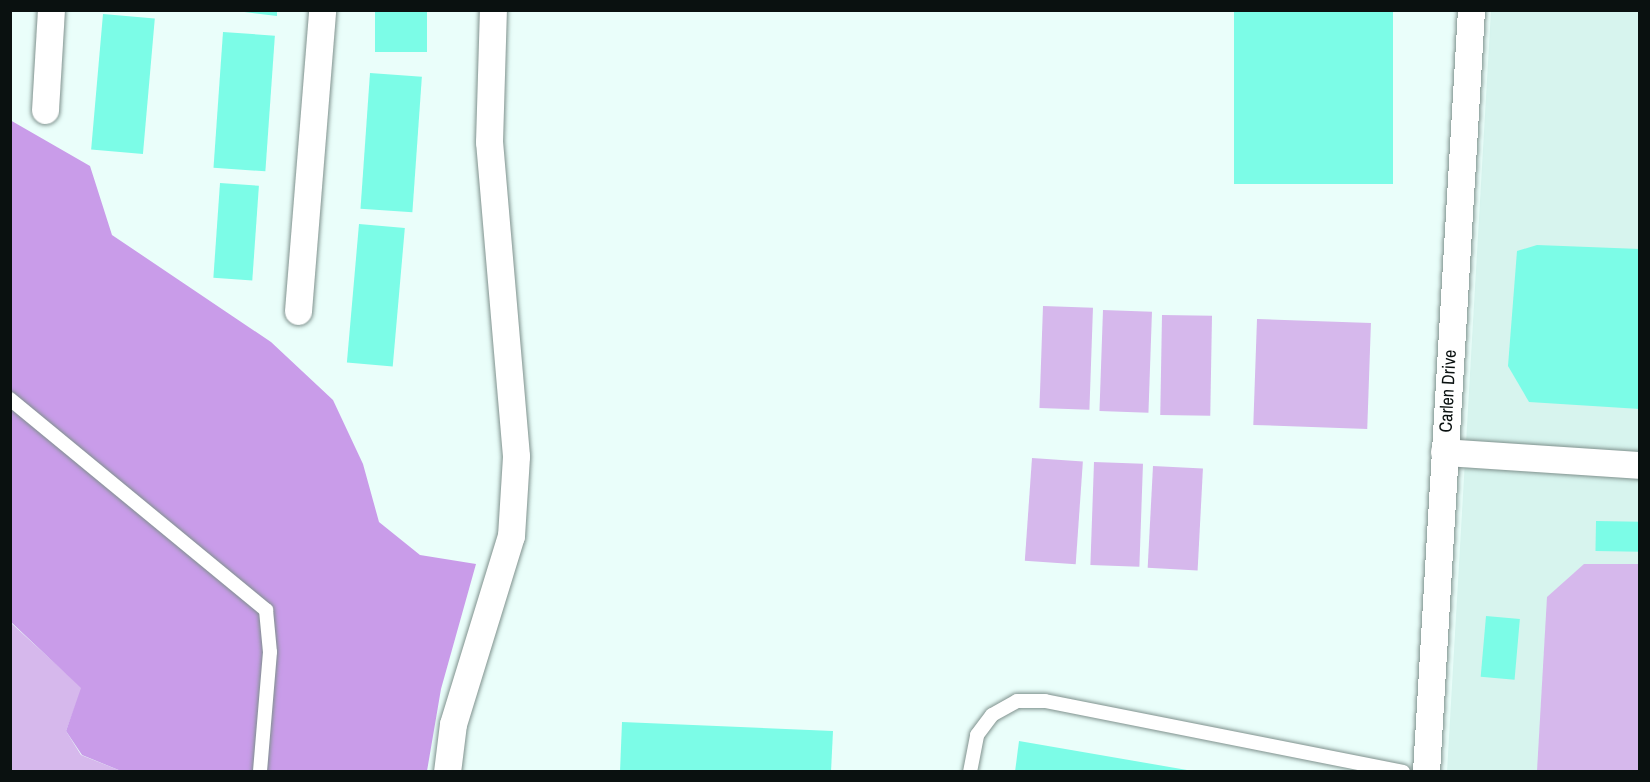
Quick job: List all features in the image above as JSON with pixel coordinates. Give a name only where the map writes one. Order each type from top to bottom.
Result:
[{"type":"street","points":[[45,110],[51,10]]},
{"type":"street","points":[[298,311],[322,10]]},
{"type":"street","points":[[447,771],[453,724],[511,536],[516,456],[489,142],[494,10]]},
{"type":"street","name":"Carlen Drive","points":[[1426,771],[1471,10]]},
{"type":"street","points":[[1444,452],[1640,465]]},
{"type":"lane","points":[[10,399],[266,610],[270,652],[260,771]]},
{"type":"lane","points":[[970,771],[977,735],[992,715],[1017,701],[1045,701],[1403,771]]},
{"type":"shaded area","points":[[1491,11],[1639,11],[1639,771],[1447,772]]},
{"type":"shaded area","points":[[10,120],[90,166],[112,235],[271,342],[333,400],[363,464],[379,522],[420,555],[476,564],[441,689],[427,771],[121,771],[82,755],[66,731],[81,688],[11,622]]},
{"type":"shaded area","points":[[1043,306],[1093,308],[1089,410],[1039,408]]},
{"type":"shaded area","points":[[1103,310],[1152,312],[1148,413],[1099,411]]},
{"type":"shaded area","points":[[1162,315],[1212,316],[1210,416],[1160,415]]},
{"type":"shaded area","points":[[1257,319],[1371,323],[1367,429],[1253,425]]},
{"type":"shaded area","points":[[1032,458],[1083,462],[1076,564],[1025,561]]},
{"type":"shaded area","points":[[1094,462],[1143,464],[1139,567],[1090,565]]},
{"type":"shaded area","points":[[1153,466],[1203,469],[1198,570],[1148,568]]},
{"type":"shaded area","points":[[1584,564],[1639,564],[1639,771],[1537,771],[1547,597]]},
{"type":"shaded area","points":[[10,622],[82,688],[66,731],[81,755],[121,771],[11,771]]},
{"type":"building","points":[[229,10],[277,10],[277,16]]},
{"type":"building","points":[[375,10],[427,10],[427,52],[375,52]]},
{"type":"building","points":[[1234,10],[1393,10],[1393,184],[1234,184]]},
{"type":"building","points":[[103,14],[155,19],[143,154],[91,149]]},
{"type":"building","points":[[223,32],[275,36],[265,171],[214,168]]},
{"type":"building","points":[[370,73],[422,77],[412,212],[361,209]]},
{"type":"building","points":[[220,183],[259,186],[252,280],[213,278]]},
{"type":"building","points":[[359,224],[405,228],[393,366],[347,362]]},
{"type":"building","points":[[1537,245],[1640,249],[1640,409],[1529,402],[1508,366],[1517,251]]},
{"type":"building","points":[[1596,521],[1640,522],[1639,552],[1595,551]]},
{"type":"building","points":[[1486,616],[1520,619],[1515,680],[1481,677]]},
{"type":"building","points":[[622,722],[833,731],[831,772],[620,772]]},
{"type":"building","points":[[1019,741],[1187,770],[1187,772],[1015,772]]}]
